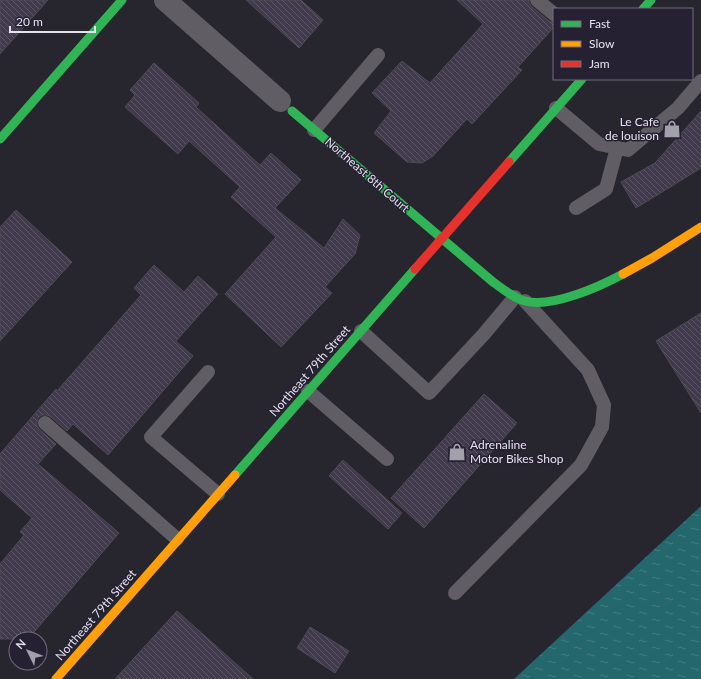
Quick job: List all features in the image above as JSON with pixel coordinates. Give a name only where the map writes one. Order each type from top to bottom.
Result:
[{"type":"main road","points":[[0,138],[122,0]]},
{"type":"main road","points":[[644,8],[651,0]]},
{"type":"main road","name":"Northeast 79th Street","points":[[56,679],[581,80]]},
{"type":"main road","name":"Northeast 8th Court","points":[[286,106],[493,282],[520,299]]},
{"type":"main road","points":[[520,299],[538,302],[551,301],[608,282],[653,257],[701,227]]},
{"type":"street","name":"Northeast 8th Court","points":[[165,0],[286,106]]},
{"type":"lane","points":[[537,0],[553,13]]},
{"type":"lane","points":[[314,130],[378,55]]},
{"type":"lane","points":[[556,108],[599,144],[628,150],[678,108],[701,81]]},
{"type":"lane","points":[[576,208],[606,189],[617,148]]},
{"type":"lane","points":[[361,331],[429,392],[484,334],[520,299],[588,370],[604,405],[602,427],[581,465],[455,593]]},
{"type":"lane","points":[[208,372],[151,437],[218,494]]},
{"type":"lane","points":[[308,391],[388,459]]},
{"type":"lane","points":[[46,423],[178,539]]},
{"type":"water","points":[[701,506],[701,679],[514,679]]},
{"type":"building","points":[[0,0],[48,0],[0,54]]},
{"type":"building","points":[[246,0],[301,0],[323,20],[299,48]]},
{"type":"building","points":[[457,0],[529,0],[532,7],[549,21],[553,22],[553,28],[518,67],[522,70],[472,124],[467,119],[433,156],[422,163],[407,162],[374,133],[391,111],[372,93],[402,61],[430,83],[483,24]]},
{"type":"building","points":[[154,63],[199,103],[196,107],[260,165],[271,153],[301,180],[275,208],[324,248],[343,219],[360,235],[355,254],[325,287],[332,293],[281,347],[225,294],[276,237],[231,197],[240,187],[189,141],[178,154],[125,107],[135,95],[130,90]]},
{"type":"building","points":[[701,111],[701,168],[636,208],[621,182],[655,163]]},
{"type":"building","points":[[16,210],[72,262],[0,341],[0,227]]},
{"type":"building","points":[[154,265],[184,292],[198,276],[218,294],[176,341],[193,356],[108,455],[73,424],[67,431],[47,415],[42,415],[38,418],[37,426],[39,429],[56,444],[38,464],[119,533],[35,631],[8,631],[8,639],[0,639],[0,564],[24,535],[20,532],[32,518],[0,490],[0,454],[56,389],[57,391],[141,295],[134,288]]},
{"type":"building","points":[[701,313],[701,413],[656,341]]},
{"type":"building","points":[[484,394],[517,423],[424,528],[391,498]]},
{"type":"building","points":[[343,460],[402,513],[388,529],[329,476]]},
{"type":"building","points":[[177,611],[253,679],[115,679]]},
{"type":"building","points":[[310,627],[349,651],[335,673],[297,648]]},
{"type":"traffic: fast","points":[[0,139],[122,0]]},
{"type":"traffic: fast","points":[[644,8],[651,0]]},
{"type":"traffic: fast","points":[[509,162],[581,80]]},
{"type":"traffic: fast","points":[[292,111],[493,282],[516,298],[536,302],[548,302],[562,299],[589,290],[623,274]]},
{"type":"traffic: fast","points":[[235,475],[415,269]]},
{"type":"traffic: slow","points":[[623,274],[652,258],[701,227]]},
{"type":"traffic: slow","points":[[56,679],[235,475]]},
{"type":"traffic: jam","points":[[415,269],[509,162]]},
{"type":"place","name":"Le Cafe de louison","points":[[672,129]]},
{"type":"place","name":"Adrenaline Motor Bikes Shop","points":[[457,452]]}]
